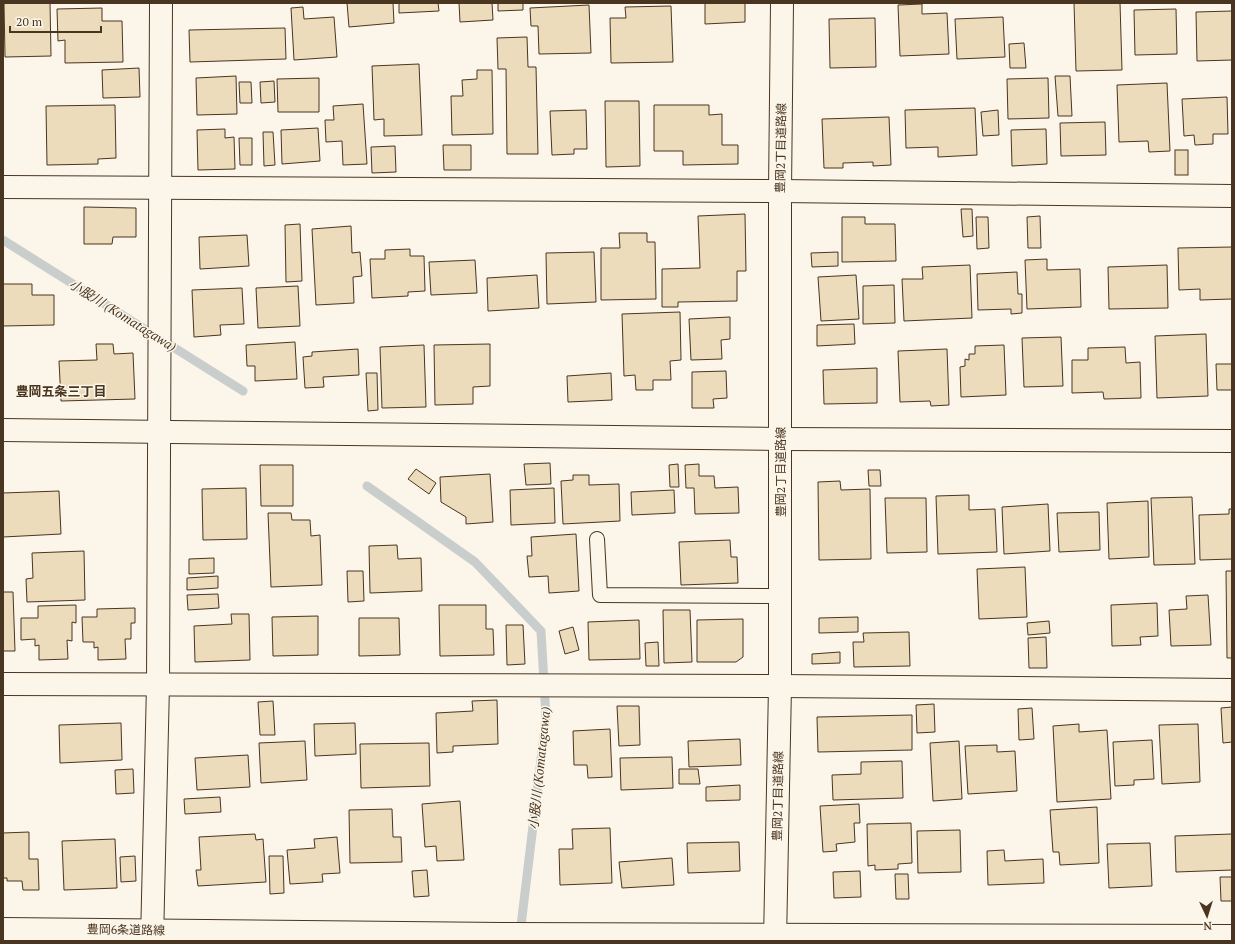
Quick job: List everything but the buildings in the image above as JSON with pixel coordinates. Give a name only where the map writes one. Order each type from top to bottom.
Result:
[{"type":"street","points":[[152,936],[158,685],[161,3]]},
{"type":"street","name":"豊岡2丁目道路線","points":[[775,938],[780,686],[780,191],[782,3]]},
{"type":"street","points":[[3,188],[780,191],[1232,196]]},
{"type":"street","points":[[3,430],[781,439],[1232,441]]},
{"type":"street","points":[[3,684],[780,686],[1232,690]]},
{"type":"street","name":"豊岡6条道路線","points":[[3,929],[152,936],[502,934],[775,938],[1232,936]]},
{"type":"lane","points":[[597,539],[600,594],[780,596]]},
{"type":"waterway","name":"小股川 (Komatagawa)","points":[[3,240],[243,391]]},
{"type":"waterway","name":"小股川 (Komatagawa)","points":[[367,486],[475,562],[541,631],[546,718],[520,934]]},
{"type":"district","name":"豊岡五条三丁目","points":[[61,391]]}]
